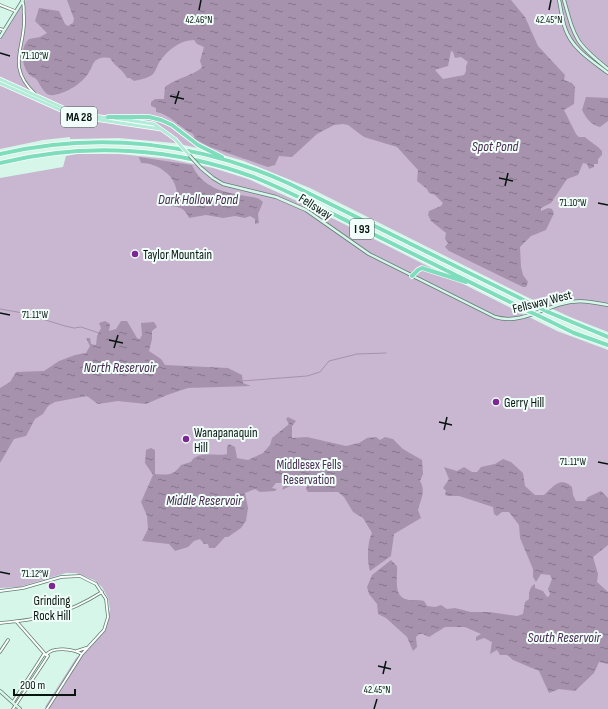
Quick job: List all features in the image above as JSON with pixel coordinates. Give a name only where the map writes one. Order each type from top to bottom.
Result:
[{"type":"highway","points":[[108,117],[149,117],[161,120],[172,125],[198,145],[228,160]]},
{"type":"highway","name":"I 93","points":[[0,154],[57,144],[117,142],[176,148],[228,160],[290,184],[548,312],[608,337]]},
{"type":"highway","name":"I 93","points":[[0,162],[43,154],[102,150],[154,153],[205,162],[241,173],[275,186],[537,316],[574,333],[608,345]]},
{"type":"highway","points":[[412,276],[422,268],[477,286]]},
{"type":"main road","points":[[0,37],[23,0]]},
{"type":"main road","points":[[559,0],[566,32],[578,49],[608,73]]},
{"type":"main road","points":[[564,0],[573,32],[581,46],[608,69]]},
{"type":"main road","points":[[562,14],[567,12]]},
{"type":"main road","points":[[578,49],[581,46]]},
{"type":"main road","name":"Fellsway","points":[[0,79],[74,112],[148,123],[164,130],[175,139],[201,168],[211,177],[223,184],[276,197],[306,210],[360,249],[490,315],[505,319]]},
{"type":"main road","name":"Fellsway","points":[[0,83],[74,116],[147,126],[164,130]]},
{"type":"main road","name":"Fellsway West","points":[[505,319],[522,318],[562,303],[592,302],[608,305]]},
{"type":"main road","points":[[0,691],[20,709]]},
{"type":"street","points":[[23,0],[25,26],[19,51],[18,65],[24,81],[37,96]]},
{"type":"street","points":[[0,5],[15,11]]},
{"type":"street","points":[[0,29],[4,30]]},
{"type":"street","points":[[0,591],[23,588],[61,577],[71,576],[88,579],[102,592],[106,599],[108,608],[106,623],[100,636],[87,647],[47,709]]},
{"type":"street","points":[[0,623],[42,618],[67,611],[102,592]]},
{"type":"street","points":[[13,709],[14,704],[48,656],[16,622]]},
{"type":"street","points":[[0,652],[8,640]]},
{"type":"street","points":[[46,655],[52,650],[77,651],[87,647]]},
{"type":"street","points":[[77,651],[82,654]]},
{"type":"green space","name":"Spot Pond","points":[[26,0],[608,0],[608,332],[570,317],[527,297],[310,188],[244,161],[203,149],[174,143],[119,138],[70,139],[70,137],[43,140],[0,149],[0,40],[20,6]]},
{"type":"green space","name":"Middlesex Fells Reservation","points":[[77,154],[119,154],[169,159],[213,168],[248,179],[308,206],[557,331],[608,350],[608,709],[49,709],[45,707],[76,658],[88,649],[105,630],[110,609],[108,598],[102,587],[94,580],[76,573],[66,573],[19,587],[0,588],[0,178],[63,167],[66,156]]},
{"type":"water","name":"Spot Pond","points":[[67,0],[511,0],[525,17],[538,46],[565,75],[564,80],[572,83],[575,87],[574,104],[564,110],[576,134],[579,137],[585,137],[598,147],[602,151],[602,155],[598,159],[598,164],[594,164],[594,167],[589,169],[587,164],[583,163],[578,175],[567,179],[551,203],[541,208],[541,211],[548,208],[552,209],[554,213],[546,230],[531,236],[520,247],[521,267],[523,275],[528,282],[526,287],[523,287],[449,251],[445,247],[448,243],[445,239],[446,233],[431,221],[428,215],[429,211],[441,206],[443,203],[435,195],[429,193],[427,189],[417,181],[418,170],[397,147],[364,137],[348,125],[334,125],[317,134],[292,157],[279,156],[275,165],[268,167],[210,147],[195,139],[193,134],[166,115],[156,112],[156,108],[151,106],[151,102],[155,99],[164,99],[165,87],[174,81],[199,70],[202,67],[200,61],[204,47],[197,44],[194,40],[189,40],[179,44],[167,53],[160,61],[153,74],[146,78],[134,81],[127,78],[110,58],[106,57],[95,61],[83,80],[74,87],[59,94],[51,95],[46,93],[36,79],[29,74],[24,65],[22,56],[24,47],[29,39],[40,37],[47,33],[35,21],[39,8],[59,11],[65,24],[68,26],[73,23],[74,19]],"holes":[[[451,51],[453,52],[455,58],[461,57],[468,62],[466,71],[464,75],[443,79],[435,70],[448,66]]]},
{"type":"water","points":[[586,97],[608,98],[608,121],[600,127],[594,125],[585,116],[582,110]]},
{"type":"water","name":"Dark Hollow Pond","points":[[139,157],[192,165],[201,179],[214,188],[229,193],[259,199],[263,202],[258,214],[259,223],[255,224],[255,219],[250,216],[245,218],[235,216],[223,218],[206,215],[189,218],[183,209],[174,206],[167,206],[177,195],[174,182],[160,168],[154,165],[141,163]]},
{"type":"water","name":"North Reservoir","points":[[105,321],[110,324],[109,331],[116,329],[121,321],[127,321],[137,338],[140,339],[142,335],[141,323],[154,322],[157,327],[152,331],[149,351],[161,359],[165,365],[228,368],[242,375],[243,383],[251,386],[188,388],[146,404],[118,401],[98,404],[87,396],[55,402],[48,406],[43,414],[35,419],[26,436],[14,439],[0,463],[0,388],[10,382],[16,372],[44,371],[59,361],[75,355],[86,353],[90,346],[86,338],[90,338],[91,344],[96,345],[97,336],[101,328],[99,323]]},
{"type":"water","name":"Middle Reservoir","points":[[288,417],[296,421],[292,426],[292,438],[307,437],[346,446],[359,443],[367,438],[376,437],[380,440],[385,437],[393,439],[403,449],[422,460],[423,474],[420,481],[423,492],[418,510],[421,518],[394,534],[391,556],[370,571],[368,552],[369,541],[372,533],[363,518],[353,512],[344,497],[338,492],[308,492],[306,489],[308,484],[305,483],[295,484],[282,490],[285,483],[276,483],[272,488],[277,489],[275,491],[260,492],[255,489],[245,493],[248,508],[246,521],[241,528],[228,537],[225,537],[215,548],[209,548],[208,544],[204,544],[200,539],[194,541],[188,547],[175,551],[169,544],[142,541],[148,529],[147,516],[141,502],[153,475],[145,463],[146,450],[151,448],[155,450],[155,474],[173,473],[181,465],[191,462],[198,456],[227,454],[227,447],[229,444],[235,447],[237,458],[248,460],[263,453],[270,445],[272,438],[289,424],[286,419]]},
{"type":"water","name":"South Reservoir","points":[[503,459],[511,462],[523,473],[525,486],[535,495],[544,495],[557,484],[564,482],[572,487],[573,495],[576,501],[585,501],[588,497],[601,491],[608,498],[608,545],[593,557],[598,574],[597,582],[608,592],[608,664],[599,662],[594,673],[575,691],[559,689],[549,693],[539,671],[513,660],[507,655],[500,655],[497,650],[490,654],[492,642],[484,638],[476,641],[476,637],[481,634],[465,627],[445,627],[429,637],[419,634],[416,637],[417,647],[413,651],[407,637],[386,618],[378,614],[377,604],[369,594],[367,587],[372,575],[391,560],[397,566],[397,589],[401,597],[407,600],[424,601],[427,606],[435,607],[441,605],[447,609],[455,608],[471,612],[489,612],[517,616],[523,614],[525,602],[529,599],[530,588],[533,585],[535,584],[535,588],[543,591],[547,597],[549,596],[550,594],[548,589],[552,579],[550,575],[541,574],[536,582],[533,577],[533,569],[520,538],[519,525],[509,512],[502,512],[497,516],[494,514],[493,507],[459,496],[445,495],[446,491],[443,488],[449,479],[444,467],[457,471],[464,467],[472,472],[477,472],[481,467],[495,464]]},
{"type":"waterway","points":[[0,309],[23,313],[65,326],[74,328],[81,327],[99,333]]},
{"type":"waterway","points":[[242,381],[307,376],[320,372],[329,361],[357,354],[386,353]]},
{"type":"place","name":"Taylor Mountain","points":[[135,254]]},
{"type":"place","name":"Gerry Hill","points":[[496,402]]},
{"type":"place","name":"Wanapanaquin Hill","points":[[186,439]]},
{"type":"place","name":"Grinding Rock Hill","points":[[52,586]]}]
